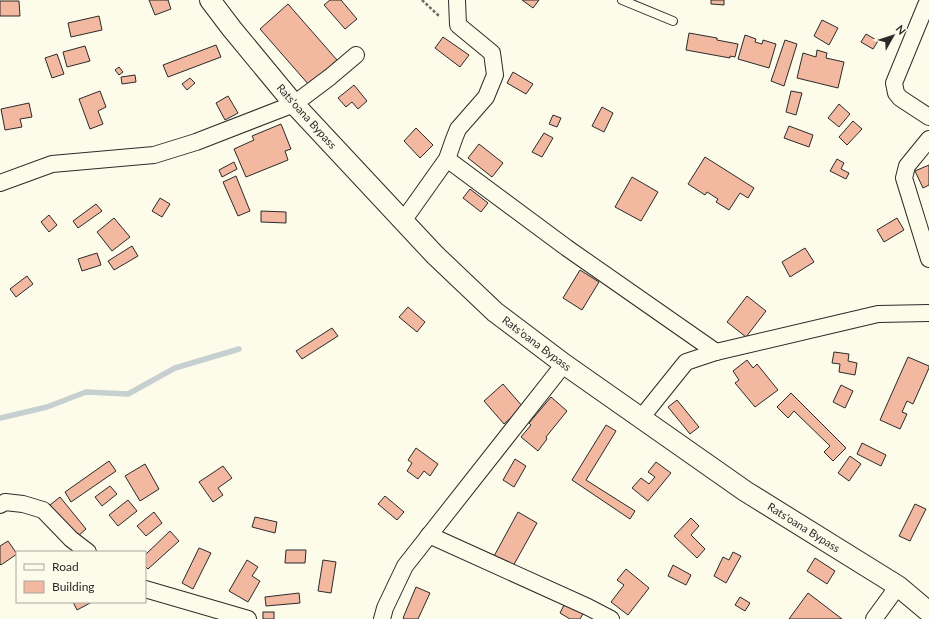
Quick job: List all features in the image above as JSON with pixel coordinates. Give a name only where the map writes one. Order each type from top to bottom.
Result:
[{"type":"street","name":"Rats'oana Bypass","points":[[210,0],[294,104],[435,255],[495,312],[564,364],[745,491],[898,586],[929,612]]},
{"type":"street","points":[[403,220],[447,159],[458,129],[486,97],[495,75],[492,53],[458,25],[457,0]]},
{"type":"street","points":[[926,5],[894,83],[896,93],[900,98],[929,118]]},
{"type":"street","points":[[0,183],[52,164],[154,155],[196,142],[294,104],[356,55]]},
{"type":"street","points":[[929,139],[907,166],[904,178],[929,260]]},
{"type":"street","points":[[447,159],[567,248],[716,352]]},
{"type":"street","points":[[641,418],[686,362],[716,352],[878,314],[929,313]]},
{"type":"street","points":[[382,619],[385,608],[405,566],[564,364]]},
{"type":"street","points":[[0,505],[5,502],[23,504],[43,510],[71,539],[87,551]]},
{"type":"street","points":[[429,535],[588,607],[611,619]]},
{"type":"street","points":[[874,619],[898,586]]},
{"type":"street","points":[[146,589],[248,619]]},
{"type":"lane","points":[[622,0],[673,21]]},
{"type":"building","points":[[149,0],[168,0],[171,9],[155,15]]},
{"type":"building","points":[[330,0],[341,0],[357,19],[345,29],[324,5]]},
{"type":"building","points":[[522,0],[539,0],[533,8]]},
{"type":"building","points":[[711,0],[724,0],[724,5],[711,4]]},
{"type":"building","points":[[0,1],[19,1],[20,16],[0,16]]},
{"type":"building","points":[[288,4],[337,60],[309,85],[260,29]]},
{"type":"building","points":[[99,16],[102,30],[71,37],[68,23]]},
{"type":"building","points":[[822,20],[838,28],[829,45],[814,36]]},
{"type":"building","points":[[689,33],[717,38],[717,40],[738,44],[735,57],[730,56],[730,58],[686,50]]},
{"type":"building","points":[[866,34],[878,41],[873,49],[861,42]]},
{"type":"building","points":[[745,35],[756,39],[755,42],[762,44],[763,40],[776,44],[769,68],[738,59]]},
{"type":"building","points":[[443,37],[469,55],[460,67],[435,48]]},
{"type":"building","points":[[785,40],[797,44],[784,86],[771,81]]},
{"type":"building","points":[[216,45],[221,57],[168,77],[163,65]]},
{"type":"building","points":[[85,46],[90,61],[67,67],[63,52]]},
{"type":"building","points":[[817,50],[827,53],[826,58],[844,62],[838,88],[797,78],[803,53],[816,57]]},
{"type":"building","points":[[57,54],[64,74],[52,78],[45,58]]},
{"type":"building","points":[[119,67],[123,72],[119,75],[115,70]]},
{"type":"building","points":[[513,72],[533,84],[526,94],[507,83]]},
{"type":"building","points":[[135,75],[136,82],[122,84],[121,77]]},
{"type":"building","points":[[190,78],[195,83],[187,90],[182,84]]},
{"type":"building","points":[[354,85],[367,101],[358,109],[352,102],[346,107],[338,98]]},
{"type":"building","points":[[100,91],[106,107],[98,111],[103,124],[90,129],[79,99]]},
{"type":"building","points":[[791,91],[802,93],[796,115],[786,112]]},
{"type":"building","points":[[228,96],[238,113],[225,120],[216,103]]},
{"type":"building","points":[[29,103],[32,117],[20,119],[22,127],[5,130],[1,109]]},
{"type":"building","points":[[839,104],[850,114],[839,127],[828,118]]},
{"type":"building","points":[[602,107],[613,113],[604,132],[592,126]]},
{"type":"building","points":[[553,115],[561,118],[557,127],[549,124]]},
{"type":"building","points":[[853,121],[862,129],[847,145],[839,137]]},
{"type":"building","points":[[281,124],[291,149],[285,151],[288,160],[246,177],[234,149],[254,140],[252,136]]},
{"type":"building","points":[[789,126],[813,135],[809,147],[784,138]]},
{"type":"building","points":[[416,128],[433,145],[420,158],[404,141]]},
{"type":"building","points":[[544,133],[553,138],[542,157],[532,152]]},
{"type":"building","points":[[479,144],[503,163],[492,177],[468,158]]},
{"type":"building","points":[[705,157],[754,188],[748,198],[740,193],[729,210],[716,202],[718,199],[707,192],[705,195],[688,184]]},
{"type":"building","points":[[837,159],[844,163],[841,169],[849,173],[846,179],[830,171]]},
{"type":"building","points":[[234,162],[237,169],[222,177],[219,170]]},
{"type":"building","points":[[929,165],[929,185],[923,188],[915,171]]},
{"type":"building","points":[[236,176],[250,211],[238,216],[223,182]]},
{"type":"building","points":[[632,177],[658,192],[641,221],[615,207]]},
{"type":"building","points":[[470,189],[488,203],[481,212],[463,198]]},
{"type":"building","points":[[160,198],[170,204],[162,217],[152,211]]},
{"type":"building","points":[[96,204],[102,211],[78,228],[73,221]]},
{"type":"building","points":[[261,211],[286,212],[286,223],[261,222]]},
{"type":"building","points":[[49,215],[57,225],[49,232],[41,222]]},
{"type":"building","points":[[114,218],[130,237],[112,251],[97,232]]},
{"type":"building","points":[[897,218],[904,230],[884,242],[877,230]]},
{"type":"building","points":[[132,246],[138,256],[114,270],[108,261]]},
{"type":"building","points":[[805,248],[814,262],[790,277],[782,262]]},
{"type":"building","points":[[97,253],[101,265],[82,271],[78,259]]},
{"type":"building","points":[[580,270],[599,282],[582,310],[563,298]]},
{"type":"building","points":[[27,276],[33,284],[16,297],[10,289]]},
{"type":"building","points":[[747,296],[766,311],[746,337],[727,322]]},
{"type":"building","points":[[408,307],[425,322],[417,332],[399,317]]},
{"type":"building","points":[[332,328],[338,336],[302,359],[296,351]]},
{"type":"building","points":[[834,352],[849,354],[848,361],[857,363],[855,375],[839,372],[840,364],[832,363]]},
{"type":"building","points":[[908,357],[929,366],[929,368],[913,404],[907,401],[902,412],[907,414],[900,429],[880,420]]},
{"type":"building","points":[[747,360],[753,368],[757,364],[778,390],[755,407],[735,383],[739,380],[733,371]]},
{"type":"building","points":[[503,384],[523,407],[504,424],[484,401]]},
{"type":"building","points":[[841,385],[853,391],[845,408],[833,402]]},
{"type":"building","points":[[791,393],[846,448],[833,461],[824,452],[830,446],[794,411],[788,418],[777,407]]},
{"type":"building","points":[[551,397],[567,411],[546,437],[547,439],[538,451],[521,437],[531,425],[529,423]]},
{"type":"building","points":[[677,400],[699,427],[690,434],[668,407]]},
{"type":"building","points":[[606,425],[616,431],[586,480],[635,511],[630,519],[572,480]]},
{"type":"building","points":[[862,443],[886,455],[881,466],[857,454]]},
{"type":"building","points":[[416,448],[438,464],[430,476],[424,471],[418,479],[407,471],[412,463],[408,460]]},
{"type":"building","points":[[850,456],[861,464],[849,481],[838,473]]},
{"type":"building","points":[[515,459],[526,466],[514,487],[503,480]]},
{"type":"building","points":[[109,461],[116,471],[71,502],[65,492]]},
{"type":"building","points":[[656,462],[671,473],[648,501],[632,488],[641,478],[649,484],[655,477],[648,472]]},
{"type":"building","points":[[145,464],[159,489],[140,501],[125,476]]},
{"type":"building","points":[[223,466],[232,478],[218,488],[223,495],[213,502],[199,482]]},
{"type":"building","points":[[110,486],[117,494],[102,506],[95,497]]},
{"type":"building","points":[[385,496],[404,512],[397,520],[378,504]]},
{"type":"building","points":[[60,497],[86,529],[77,537],[50,505]]},
{"type":"building","points":[[128,500],[137,511],[118,526],[109,515]]},
{"type":"building","points":[[915,504],[926,509],[910,541],[899,536]]},
{"type":"building","points":[[154,512],[162,523],[146,536],[137,526]]},
{"type":"building","points":[[518,512],[537,523],[512,568],[493,558]]},
{"type":"building","points":[[255,517],[277,522],[275,533],[252,527]]},
{"type":"building","points":[[691,518],[699,526],[691,535],[705,549],[697,558],[674,536]]},
{"type":"building","points":[[170,531],[179,541],[148,569],[146,567],[146,554]]},
{"type":"building","points":[[8,541],[16,553],[16,555],[1,565],[0,564],[0,546]]},
{"type":"building","points":[[199,548],[211,553],[193,589],[182,583]]},
{"type":"building","points":[[286,550],[306,550],[305,563],[285,563]]},
{"type":"building","points":[[733,552],[741,556],[726,583],[714,576],[723,557],[729,560]]},
{"type":"building","points":[[815,558],[835,571],[827,584],[807,571]]},
{"type":"building","points":[[247,560],[258,567],[252,576],[260,581],[248,602],[229,591]]},
{"type":"building","points":[[323,560],[336,562],[331,593],[318,591]]},
{"type":"building","points":[[673,565],[691,575],[686,585],[668,576]]},
{"type":"building","points":[[626,569],[649,588],[628,615],[611,602],[624,585],[617,580]]},
{"type":"building","points":[[416,587],[430,593],[418,619],[404,619],[403,618]]},
{"type":"building","points":[[299,593],[300,603],[266,606],[265,597]]},
{"type":"building","points":[[808,593],[842,619],[789,619]]},
{"type":"building","points":[[740,597],[750,603],[745,611],[735,605]]},
{"type":"building","points":[[74,603],[90,603],[77,610]]},
{"type":"building","points":[[565,603],[584,612],[580,619],[570,619],[560,613]]},
{"type":"building","points":[[263,612],[274,612],[274,619],[263,619]]},
{"type":"waterway","points":[[0,418],[47,407],[86,392],[128,394],[175,368],[239,349]]}]
